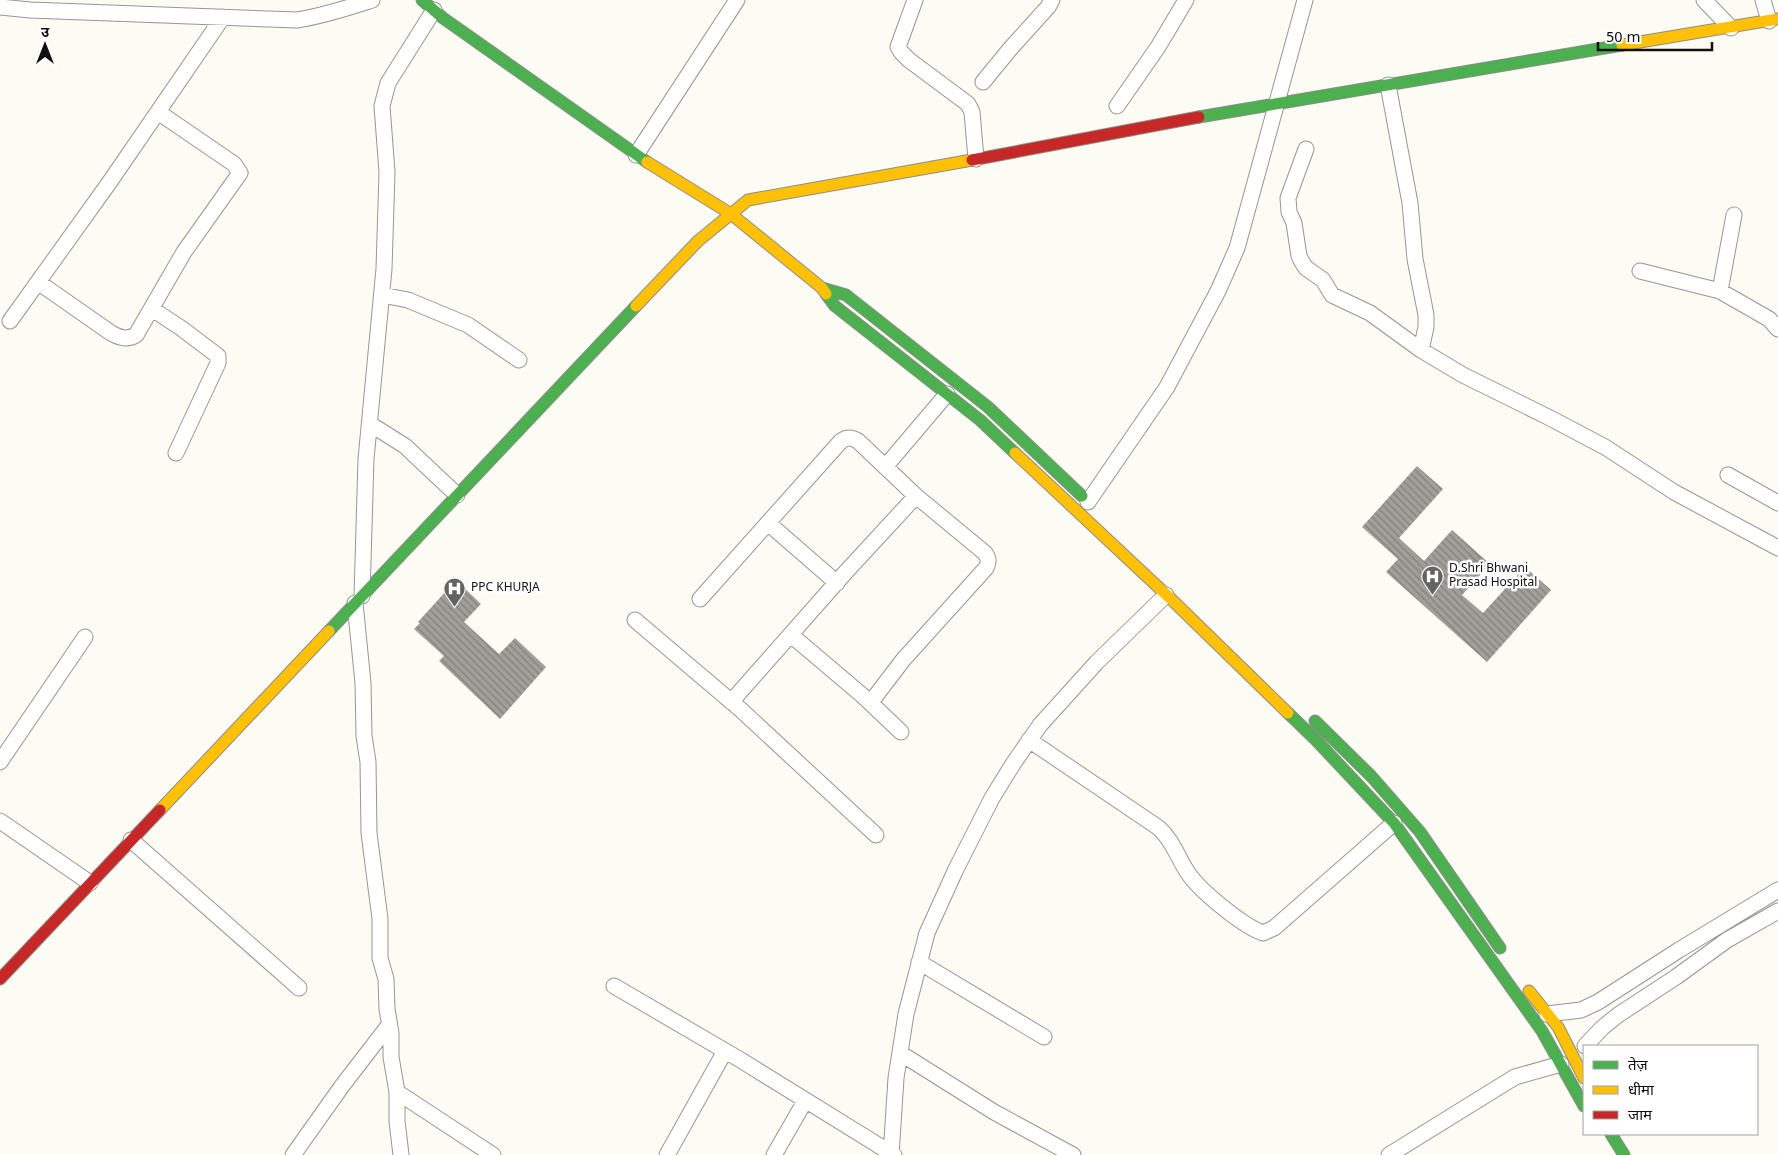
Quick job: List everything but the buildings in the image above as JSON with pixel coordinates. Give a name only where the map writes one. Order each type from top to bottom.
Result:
[{"type":"street","points":[[0,7],[30,10],[297,20],[339,11],[372,0]]},
{"type":"street","points":[[422,0],[636,155],[731,214],[822,288],[834,306],[980,420],[1166,595],[1315,739],[1394,823],[1542,1031],[1571,1052],[1583,1102]]},
{"type":"street","points":[[636,155],[737,0]]},
{"type":"street","points":[[914,0],[898,47],[909,60],[968,104],[972,112],[976,159]]},
{"type":"street","points":[[983,82],[1048,8],[1052,0]]},
{"type":"street","points":[[1117,106],[1158,47],[1186,0]]},
{"type":"street","points":[[822,288],[846,295],[988,407],[1092,506],[1167,387],[1218,292],[1237,248],[1305,0]]},
{"type":"street","points":[[1704,0],[1731,28]]},
{"type":"street","points":[[0,979],[698,241],[748,200],[976,159],[1161,122],[1774,20],[1763,0]]},
{"type":"street","points":[[401,1155],[397,1121],[397,1092],[391,1057],[386,979],[380,958],[380,919],[369,833],[368,762],[364,736],[358,600],[366,459],[382,294],[387,172],[382,106],[384,92],[388,83],[434,10]]},
{"type":"street","points":[[10,321],[223,17]]},
{"type":"street","points":[[1388,85],[1410,203],[1415,259],[1426,315],[1426,327],[1421,350]]},
{"type":"street","points":[[38,282],[119,337],[130,338],[136,335],[184,252],[240,173],[234,164],[158,112]]},
{"type":"street","points":[[1306,149],[1288,198],[1289,212],[1294,223],[1299,256],[1302,262],[1306,268],[1323,280],[1332,294],[1370,314],[1421,350],[1463,375],[1605,447],[1674,492],[1778,548]]},
{"type":"street","points":[[1720,291],[1734,215]]},
{"type":"street","points":[[1640,271],[1720,291],[1769,319],[1778,329]]},
{"type":"street","points":[[382,294],[408,300],[468,325],[519,360]]},
{"type":"street","points":[[152,310],[181,328],[218,356],[218,363],[176,453]]},
{"type":"street","points":[[885,466],[947,394]]},
{"type":"street","points":[[370,424],[405,446],[457,495]]},
{"type":"street","points":[[700,599],[840,442],[847,437],[858,441],[916,496],[989,558],[989,563],[903,660],[871,702]]},
{"type":"street","points":[[1728,475],[1778,503]]},
{"type":"street","points":[[732,702],[916,496]]},
{"type":"street","points":[[768,523],[837,583]]},
{"type":"street","points":[[614,986],[725,1050],[892,1155],[896,1078],[906,1014],[927,933],[956,869],[992,798],[1040,725],[1097,662],[1166,595]]},
{"type":"street","points":[[635,620],[732,702],[876,834]]},
{"type":"street","points":[[791,635],[871,702],[902,732]]},
{"type":"street","points":[[0,762],[85,637]]},
{"type":"street","points":[[1307,713],[1371,776],[1420,832],[1470,902],[1505,957]]},
{"type":"street","points":[[1029,740],[1160,828],[1167,835],[1186,871],[1196,884],[1230,912],[1256,931],[1263,933],[1274,928],[1394,823]]},
{"type":"street","points":[[0,821],[90,883]]},
{"type":"street","points":[[131,840],[299,988]]},
{"type":"street","points":[[1547,1014],[1581,1010],[1598,1002],[1778,890]]},
{"type":"street","points":[[1389,1155],[1515,1077],[1571,1052],[1618,1015],[1676,977],[1727,940],[1778,911]]},
{"type":"street","points":[[919,962],[1044,1037]]},
{"type":"street","points":[[1521,980],[1558,1027],[1583,1076]]},
{"type":"street","points":[[293,1155],[342,1086],[390,1025]]},
{"type":"street","points":[[667,1155],[725,1050]]},
{"type":"street","points":[[900,1053],[994,1112],[1073,1155]]},
{"type":"street","points":[[397,1092],[493,1155]]},
{"type":"street","points":[[774,1155],[805,1101]]},
{"type":"street","points":[[1601,1135],[1612,1155]]},
{"type":"street","points":[[1612,1135],[1624,1155]]},
{"type":"traffic: fast","points":[[422,0],[443,18],[647,162]]},
{"type":"traffic: fast","points":[[1199,117],[1622,45]]},
{"type":"traffic: fast","points":[[822,288],[846,295],[988,407],[1082,496]]},
{"type":"traffic: fast","points":[[826,294],[835,306],[980,420],[1015,453]]},
{"type":"traffic: fast","points":[[329,631],[636,306]]},
{"type":"traffic: fast","points":[[1288,713],[1394,823],[1542,1031],[1583,1104]]},
{"type":"traffic: fast","points":[[1315,721],[1371,776],[1420,832],[1500,948]]},
{"type":"traffic: fast","points":[[1612,1135],[1624,1155]]},
{"type":"traffic: slow","points":[[1622,45],[1778,19]]},
{"type":"traffic: slow","points":[[636,306],[698,241],[748,200],[972,160]]},
{"type":"traffic: slow","points":[[647,162],[731,214],[822,288],[826,294]]},
{"type":"traffic: slow","points":[[1015,453],[1172,600],[1288,713]]},
{"type":"traffic: slow","points":[[160,810],[329,631]]},
{"type":"traffic: slow","points":[[1529,991],[1558,1027],[1583,1076]]},
{"type":"traffic: jam","points":[[972,160],[1199,117]]},
{"type":"traffic: jam","points":[[0,979],[160,810]]},
{"type":"place","name":"D.Shri Bhwani Prasad Hospital","points":[[1433,595]]},
{"type":"place","name":"PPC KHURJA","points":[[455,607]]}]
